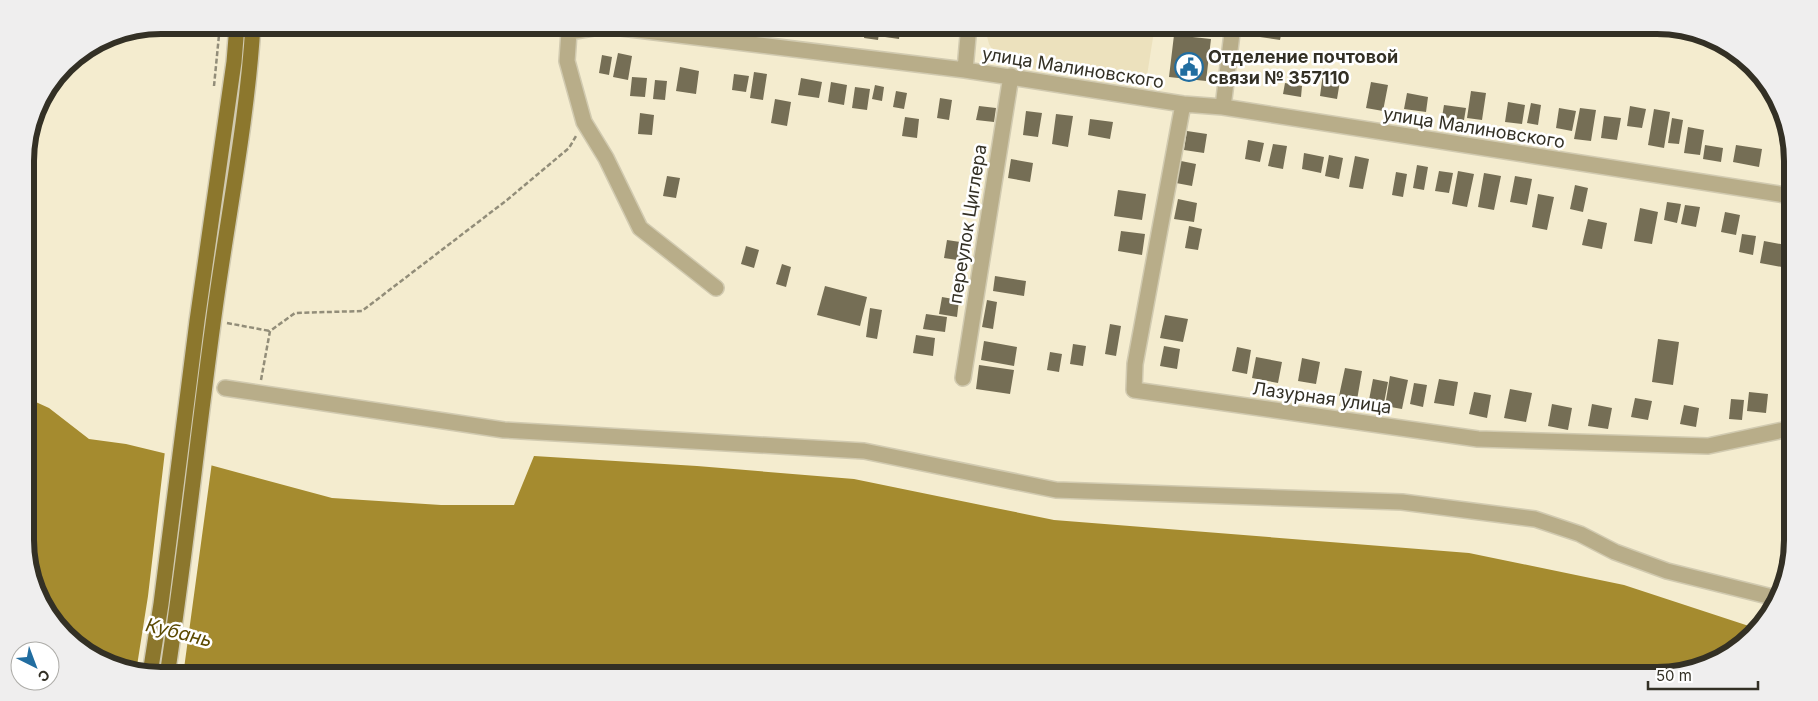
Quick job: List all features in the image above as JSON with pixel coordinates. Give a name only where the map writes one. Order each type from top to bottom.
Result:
[{"type":"main road","points":[[151,666],[161,604],[197,321],[234,62],[236,34]]},
{"type":"main road","points":[[168,667],[220,323],[250,71],[252,34]]},
{"type":"street","points":[[564,34],[567,61],[584,122],[606,158],[640,228],[716,288]]},
{"type":"street","name":"улица Малиновского","points":[[671,34],[1011,76],[1183,104],[1223,108],[1784,195]]},
{"type":"street","points":[[966,70],[968,34]]},
{"type":"street","points":[[1223,108],[1232,34]]},
{"type":"street","name":"переулок Циглера","points":[[963,378],[1011,76]]},
{"type":"street","name":"Лазурная улица","points":[[1183,104],[1135,364],[1134,390],[1478,439],[1708,446],[1784,430]]},
{"type":"street","points":[[225,388],[504,430],[864,451],[1056,490],[1402,502],[1535,519],[1580,534],[1615,552],[1667,571],[1771,597]]},
{"type":"path","points":[[220,323],[270,331],[296,313],[362,311],[507,200],[569,148],[584,122]]},
{"type":"path","points":[[259,393],[270,331]]},
{"type":"shaded area","points":[[986,34],[1154,34],[1146,82],[1011,67],[996,56],[989,44]]},
{"type":"water","name":"Кубань","points":[[34,401],[49,408],[89,439],[126,444],[188,459],[332,498],[441,505],[514,505],[534,456],[697,466],[854,479],[1054,520],[1469,553],[1624,585],[1750,627],[1735,641],[1706,658],[1682,665],[1666,667],[144,666],[120,661],[104,654],[77,636],[55,611],[40,581],[34,549]]},
{"type":"pier","points":[[165,451],[212,462],[184,667],[137,665],[148,596]]},
{"type":"building","points":[[865,34],[879,34],[878,40],[864,38]]},
{"type":"building","points":[[886,34],[900,34],[899,39],[885,37]]},
{"type":"building","points":[[1260,34],[1281,34],[1280,40],[1260,37]]},
{"type":"building","points":[[1174,35],[1211,39],[1206,81],[1169,77]]},
{"type":"building","points":[[618,53],[632,56],[628,80],[613,77]]},
{"type":"building","points":[[602,55],[612,57],[609,75],[599,73]]},
{"type":"building","points":[[680,67],[699,71],[696,94],[676,91]]},
{"type":"building","points":[[754,72],[767,74],[763,100],[750,98]]},
{"type":"building","points":[[1323,73],[1341,75],[1337,99],[1320,96]]},
{"type":"building","points":[[734,74],[749,76],[746,92],[732,90]]},
{"type":"building","points":[[632,77],[647,78],[645,97],[630,96]]},
{"type":"building","points":[[801,78],[822,82],[819,98],[798,95]]},
{"type":"building","points":[[655,80],[667,81],[665,100],[653,99]]},
{"type":"building","points":[[831,82],[847,85],[844,105],[828,102]]},
{"type":"building","points":[[1371,82],[1388,85],[1383,111],[1366,108]]},
{"type":"building","points":[[1285,83],[1302,86],[1301,97],[1283,94]]},
{"type":"building","points":[[875,85],[884,87],[882,101],[872,99]]},
{"type":"building","points":[[855,87],[870,89],[867,110],[852,108]]},
{"type":"building","points":[[896,91],[907,93],[904,109],[893,107]]},
{"type":"building","points":[[1471,91],[1486,93],[1482,120],[1467,118]]},
{"type":"building","points":[[1407,93],[1428,97],[1426,112],[1404,109]]},
{"type":"building","points":[[940,98],[952,100],[949,120],[937,118]]},
{"type":"building","points":[[775,99],[791,102],[787,126],[771,123]]},
{"type":"building","points":[[1508,102],[1525,105],[1522,124],[1505,122]]},
{"type":"building","points":[[1531,103],[1541,105],[1538,125],[1527,123]]},
{"type":"building","points":[[1444,105],[1466,108],[1464,120],[1442,117]]},
{"type":"building","points":[[979,106],[996,108],[994,122],[976,120]]},
{"type":"building","points":[[1630,106],[1646,109],[1642,128],[1627,126]]},
{"type":"building","points":[[1559,108],[1576,111],[1572,131],[1556,128]]},
{"type":"building","points":[[1580,108],[1596,110],[1591,141],[1574,139]]},
{"type":"building","points":[[1654,109],[1670,112],[1664,148],[1648,145]]},
{"type":"building","points":[[1026,111],[1042,113],[1038,137],[1023,135]]},
{"type":"building","points":[[640,113],[654,115],[652,135],[638,134]]},
{"type":"building","points":[[1056,114],[1073,116],[1068,147],[1052,144]]},
{"type":"building","points":[[1604,116],[1621,118],[1617,140],[1601,138]]},
{"type":"building","points":[[905,117],[919,119],[917,138],[902,136]]},
{"type":"building","points":[[1672,118],[1683,120],[1679,144],[1668,143]]},
{"type":"building","points":[[1090,119],[1113,122],[1110,139],[1088,135]]},
{"type":"building","points":[[1688,127],[1704,130],[1700,155],[1684,153]]},
{"type":"building","points":[[1187,131],[1207,134],[1204,153],[1184,150]]},
{"type":"building","points":[[1248,140],[1264,143],[1260,162],[1245,159]]},
{"type":"building","points":[[1273,144],[1287,146],[1283,169],[1268,166]]},
{"type":"building","points":[[1705,145],[1723,148],[1721,162],[1703,159]]},
{"type":"building","points":[[1736,145],[1762,149],[1759,167],[1733,162]]},
{"type":"building","points":[[1304,153],[1324,157],[1321,173],[1302,169]]},
{"type":"building","points":[[1329,155],[1343,158],[1339,179],[1325,176]]},
{"type":"building","points":[[1355,156],[1369,159],[1363,189],[1349,187]]},
{"type":"building","points":[[1011,159],[1033,163],[1030,182],[1008,178]]},
{"type":"building","points":[[1181,161],[1196,164],[1192,186],[1176,183]]},
{"type":"building","points":[[1417,165],[1428,167],[1424,190],[1413,188]]},
{"type":"building","points":[[1439,171],[1453,173],[1449,193],[1435,191]]},
{"type":"building","points":[[1458,171],[1474,174],[1467,207],[1452,204]]},
{"type":"building","points":[[1396,172],[1407,174],[1403,197],[1392,195]]},
{"type":"building","points":[[1484,173],[1501,176],[1494,210],[1478,207]]},
{"type":"building","points":[[667,176],[680,178],[676,198],[663,196]]},
{"type":"building","points":[[1515,176],[1532,179],[1527,205],[1510,202]]},
{"type":"building","points":[[1575,185],[1588,188],[1583,212],[1570,209]]},
{"type":"building","points":[[1118,190],[1146,194],[1142,220],[1114,216]]},
{"type":"building","points":[[1538,194],[1554,197],[1547,230],[1532,227]]},
{"type":"building","points":[[1178,199],[1197,203],[1194,222],[1174,219]]},
{"type":"building","points":[[1667,202],[1681,204],[1677,223],[1664,220]]},
{"type":"building","points":[[1685,205],[1700,207],[1696,227],[1681,224]]},
{"type":"building","points":[[1640,208],[1658,212],[1652,244],[1634,241]]},
{"type":"building","points":[[1725,212],[1740,215],[1736,235],[1721,232]]},
{"type":"building","points":[[1588,219],[1607,223],[1602,249],[1582,245]]},
{"type":"building","points":[[1189,226],[1202,229],[1198,250],[1185,248]]},
{"type":"building","points":[[1121,231],[1145,234],[1142,255],[1118,251]]},
{"type":"building","points":[[1742,234],[1756,236],[1753,255],[1739,252]]},
{"type":"building","points":[[947,240],[967,243],[964,261],[944,258]]},
{"type":"building","points":[[1764,241],[1784,245],[1784,267],[1760,263]]},
{"type":"building","points":[[746,246],[759,250],[754,268],[741,264]]},
{"type":"building","points":[[782,264],[791,267],[786,287],[776,284]]},
{"type":"building","points":[[995,276],[1026,281],[1024,296],[993,291]]},
{"type":"building","points":[[825,286],[867,297],[860,326],[817,315]]},
{"type":"building","points":[[942,297],[959,300],[957,317],[939,314]]},
{"type":"building","points":[[987,300],[997,302],[993,329],[982,327]]},
{"type":"building","points":[[870,308],[882,310],[877,339],[866,337]]},
{"type":"building","points":[[926,314],[947,317],[945,332],[923,329]]},
{"type":"building","points":[[1165,315],[1188,319],[1183,342],[1160,338]]},
{"type":"building","points":[[1110,324],[1121,326],[1116,356],[1105,354]]},
{"type":"building","points":[[916,335],[935,338],[933,356],[913,353]]},
{"type":"building","points":[[1658,339],[1679,342],[1673,385],[1652,382]]},
{"type":"building","points":[[984,341],[1017,347],[1014,366],[981,360]]},
{"type":"building","points":[[1073,344],[1086,346],[1083,366],[1070,364]]},
{"type":"building","points":[[1164,346],[1180,349],[1177,369],[1160,366]]},
{"type":"building","points":[[1237,347],[1251,350],[1247,374],[1232,371]]},
{"type":"building","points":[[1050,352],[1062,354],[1059,372],[1047,370]]},
{"type":"building","points":[[1256,357],[1282,362],[1278,383],[1252,378]]},
{"type":"building","points":[[1302,358],[1320,362],[1316,384],[1298,381]]},
{"type":"building","points":[[979,365],[1014,370],[1010,394],[976,389]]},
{"type":"building","points":[[1345,368],[1362,371],[1357,400],[1339,396]]},
{"type":"building","points":[[1390,376],[1408,380],[1402,409],[1385,406]]},
{"type":"building","points":[[1373,379],[1388,382],[1384,403],[1369,400]]},
{"type":"building","points":[[1439,379],[1458,382],[1454,406],[1434,403]]},
{"type":"building","points":[[1414,383],[1427,385],[1423,407],[1410,404]]},
{"type":"building","points":[[1510,389],[1532,393],[1526,422],[1504,418]]},
{"type":"building","points":[[1474,392],[1491,395],[1487,418],[1469,414]]},
{"type":"building","points":[[1749,392],[1768,394],[1766,413],[1747,411]]},
{"type":"building","points":[[1635,398],[1652,401],[1648,420],[1631,417]]},
{"type":"building","points":[[1731,399],[1744,400],[1742,420],[1729,419]]},
{"type":"building","points":[[1552,404],[1572,408],[1568,430],[1548,426]]},
{"type":"building","points":[[1592,404],[1612,408],[1608,429],[1588,426]]},
{"type":"building","points":[[1684,405],[1699,408],[1696,427],[1680,424]]},
{"type":"place","name":"Отделение почтовой связи № 357110","points":[[1189,67]]}]
